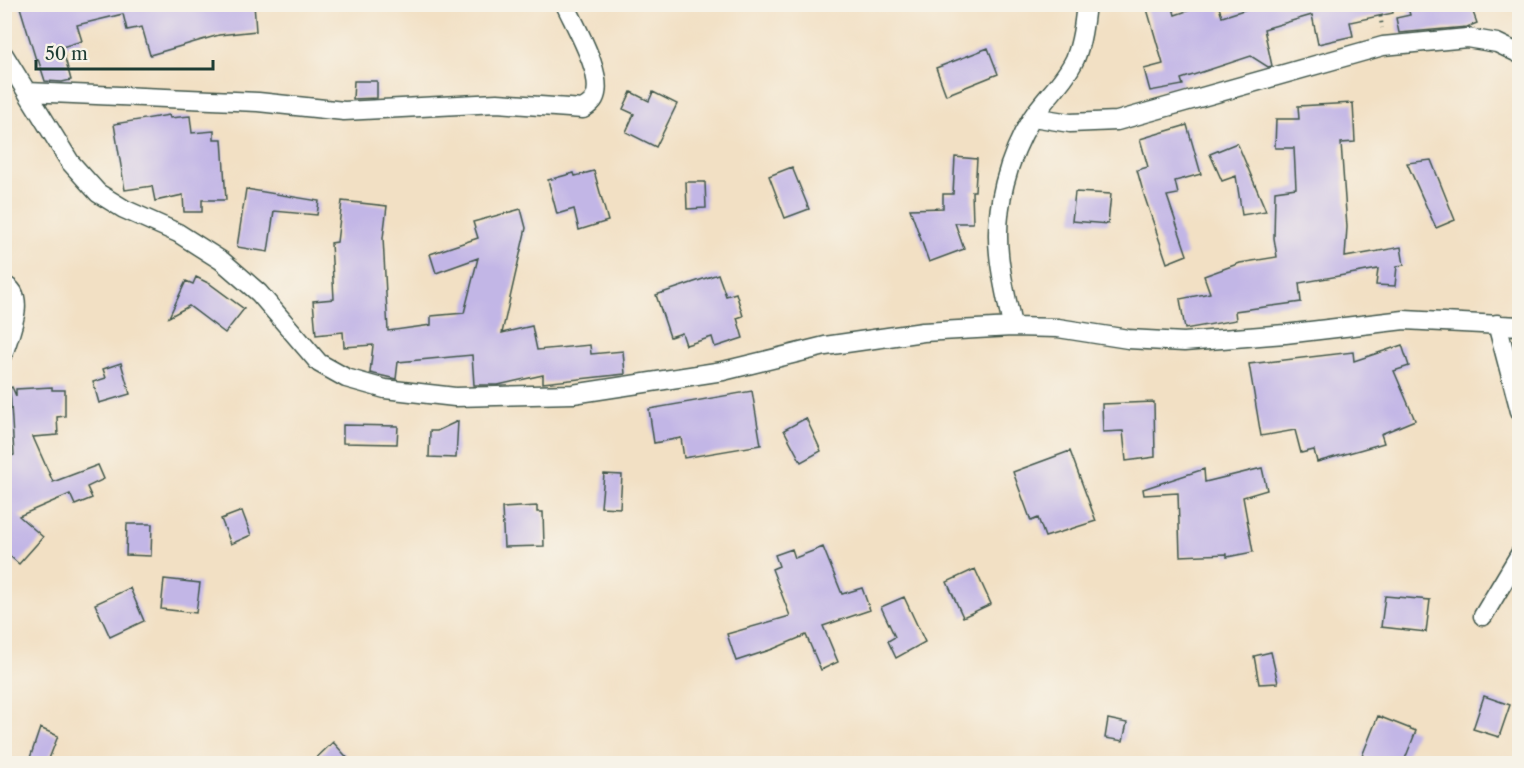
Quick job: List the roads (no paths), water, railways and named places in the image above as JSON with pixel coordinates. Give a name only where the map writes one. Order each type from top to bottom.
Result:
[{"type":"street","points":[[27,93],[258,102],[344,111],[497,103],[583,109],[594,99],[597,82],[591,62],[565,4]]},
{"type":"street","points":[[1012,327],[999,255],[1000,202],[1020,141],[1033,117],[1075,59],[1086,4]]},
{"type":"street","points":[[1033,117],[1070,123],[1117,121],[1383,46],[1467,38],[1497,43],[1520,54]]},
{"type":"street","points":[[4,55],[70,162],[98,193],[124,209],[178,233],[222,261],[259,293],[319,363],[346,378],[385,389],[455,396],[573,394],[723,371],[825,346],[923,332],[1012,327],[1058,328],[1128,339],[1184,342],[1285,334],[1404,320],[1520,326]]},
{"type":"street","points":[[4,285],[10,287],[16,296],[16,309],[4,352]]},
{"type":"street","points":[[1497,324],[1520,411]]},
{"type":"street","points":[[1483,616],[1520,554]]}]
